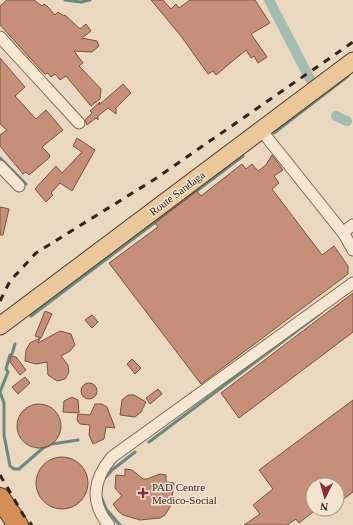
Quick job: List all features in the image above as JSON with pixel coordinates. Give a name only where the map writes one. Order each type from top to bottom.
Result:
[{"type":"highway","points":[[0,498],[18,525]]},
{"type":"highway","points":[[0,520],[3,525]]},
{"type":"main road","name":"Route Sandaga","points":[[0,326],[353,60]]},
{"type":"street","points":[[0,37],[79,123]]},
{"type":"street","points":[[261,130],[344,234],[353,250]]},
{"type":"street","points":[[0,166],[20,186]]},
{"type":"street","points":[[344,234],[346,230],[353,225]]},
{"type":"street","points":[[109,525],[103,519],[97,500],[96,482],[103,467],[112,456],[353,283]]},
{"type":"building","points":[[7,0],[34,0],[42,6],[44,4],[47,6],[55,15],[58,12],[64,16],[65,15],[80,29],[86,24],[91,31],[82,38],[97,41],[99,46],[92,52],[74,51],[83,63],[79,66],[101,89],[100,99],[91,106],[66,76],[60,80],[55,74],[51,77],[48,73],[45,74],[40,69],[0,25],[0,6]]},
{"type":"building","points":[[151,0],[163,0],[171,9],[176,4],[179,8],[190,0],[255,0],[270,23],[251,34],[267,57],[258,63],[254,56],[251,58],[246,50],[216,75],[213,71],[208,74],[181,36]]},
{"type":"building","points":[[0,58],[25,87],[15,96],[36,119],[46,110],[63,130],[42,147],[50,155],[49,158],[29,175],[26,172],[23,174],[0,146],[0,135],[7,130],[0,124]]},
{"type":"building","points":[[123,84],[131,93],[116,108],[116,114],[108,108],[98,116],[98,120],[96,118],[87,125],[85,120],[92,113],[90,111]]},
{"type":"building","points":[[77,138],[95,150],[72,191],[60,183],[51,193],[53,195],[46,202],[35,189],[56,166],[62,173],[82,152],[73,146]]},
{"type":"building","points":[[272,155],[283,170],[274,176],[279,183],[272,189],[322,255],[334,246],[348,266],[348,274],[201,384],[109,263],[158,227],[155,223],[197,191],[201,196],[242,164],[246,169],[252,164],[258,171],[266,165]]},
{"type":"building","points":[[0,207],[9,209],[3,235],[0,235]]},
{"type":"building","points":[[353,293],[353,332],[239,418],[221,393]]},
{"type":"building","points":[[45,311],[52,314],[41,338],[35,336]]},
{"type":"building","points":[[92,315],[98,322],[92,328],[85,320]]},
{"type":"building","points":[[60,331],[71,334],[75,345],[70,351],[61,356],[68,365],[69,372],[65,379],[57,381],[48,375],[47,362],[36,364],[25,361],[26,350],[30,343],[40,338],[38,343]]},
{"type":"building","points":[[11,356],[16,357],[26,370],[20,375],[10,362]]},
{"type":"building","points":[[132,359],[141,368],[135,374],[127,364]]},
{"type":"building","points":[[25,377],[30,383],[18,394],[12,387]]},
{"type":"building","points":[[89,383],[95,385],[97,391],[95,397],[89,399],[83,397],[81,391],[83,385]]},
{"type":"building","points":[[158,389],[162,394],[150,404],[146,398]]},
{"type":"building","points":[[128,395],[134,395],[146,402],[141,412],[135,417],[120,415],[122,400]]},
{"type":"building","points":[[72,397],[78,400],[79,413],[63,412],[64,401]]},
{"type":"building","points":[[353,400],[353,492],[345,498],[345,477],[305,477],[305,517],[307,517],[299,523],[296,519],[287,525],[244,525],[260,514],[253,505],[273,489],[259,470]]},
{"type":"building","points":[[35,404],[43,404],[55,410],[61,422],[61,430],[55,442],[43,448],[35,448],[23,442],[17,430],[17,422],[23,410]]},
{"type":"building","points":[[95,404],[102,404],[107,407],[115,428],[106,427],[104,439],[93,444],[89,435],[90,425],[80,424],[77,420],[78,414],[90,415]]},
{"type":"building","points":[[57,457],[67,457],[81,464],[88,478],[88,488],[81,502],[67,509],[57,509],[47,505],[40,498],[36,488],[36,478],[40,468],[47,461]]},
{"type":"building","name":"PAD Centre Medico-Social","points":[[125,469],[132,470],[143,479],[160,474],[166,475],[166,482],[174,483],[171,505],[165,515],[160,518],[140,520],[123,515],[118,511],[113,504],[122,496],[115,488],[116,475],[125,476]]},
{"type":"waterway","points":[[65,0],[81,2],[90,0]]},
{"type":"waterway","points":[[269,0],[310,79]]},
{"type":"waterway","points":[[274,133],[348,76]]},
{"type":"waterway","points":[[336,116],[347,121]]},
{"type":"waterway","points":[[31,316],[243,156]]},
{"type":"waterway","points":[[0,158],[26,184]]},
{"type":"waterway","points":[[149,442],[322,312]]},
{"type":"waterway","points":[[15,344],[6,369],[8,372],[0,392],[4,403],[4,435],[10,466],[14,469],[19,469],[43,448],[52,444],[78,440]]},
{"type":"waterway","points":[[105,478],[112,470],[135,452]]},
{"type":"waterway","points":[[102,499],[106,509],[120,525]]},
{"type":"railway","points":[[0,301],[10,281],[36,253],[155,179],[353,42]]},
{"type":"railway","points":[[0,475],[24,516],[32,525]]},
{"type":"place","name":"PAD Centre Medico-Social","points":[[143,493]]}]
